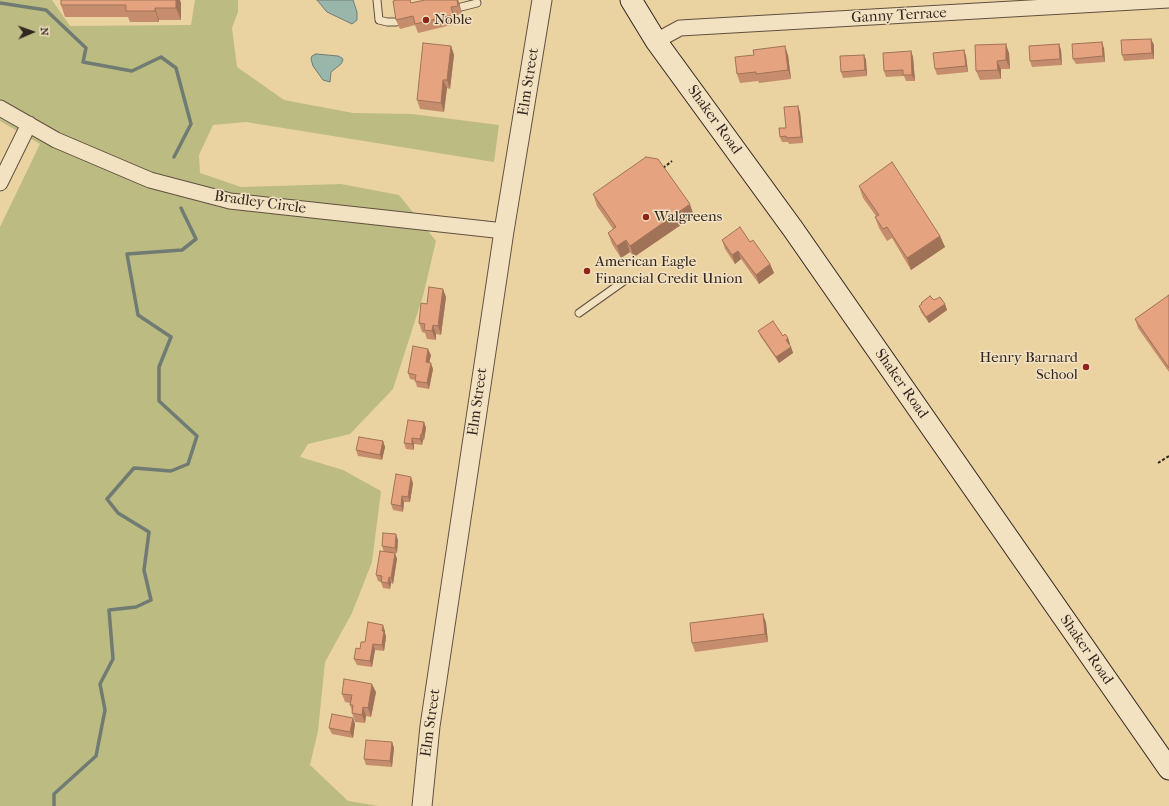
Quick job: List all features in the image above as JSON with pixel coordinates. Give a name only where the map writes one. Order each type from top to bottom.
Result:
[{"type":"main road","name":"Shaker Road","points":[[631,0],[656,41],[793,229],[1169,770]]},
{"type":"street","name":"Elm Street","points":[[422,806],[430,726],[504,231],[542,0]]},
{"type":"street","name":"Ganny Terrace","points":[[656,41],[680,28],[1169,0]]},
{"type":"street","name":"Bradley Circle","points":[[0,108],[56,140],[150,180],[230,201],[504,231]]},
{"type":"street","points":[[0,183],[29,124]]},
{"type":"lane","points":[[377,0],[379,20],[396,22]]},
{"type":"lane","points":[[461,7],[477,3]]},
{"type":"lane","points":[[579,313],[624,281]]},
{"type":"path","points":[[663,168],[672,161]]},
{"type":"path","points":[[1158,463],[1169,456]]},
{"type":"shaded area","points":[[0,0],[52,0],[70,26],[191,25],[195,0],[238,0],[238,12],[232,28],[237,67],[284,100],[353,113],[412,114],[499,125],[494,162],[246,122],[213,125],[199,155],[200,173],[241,187],[341,184],[399,195],[436,241],[423,296],[393,389],[350,434],[308,444],[300,457],[343,470],[381,491],[372,562],[352,613],[325,662],[318,731],[310,765],[348,801],[379,806],[0,806],[0,227],[40,144],[0,121]]},
{"type":"shaded area","points":[[317,0],[353,0],[357,12],[357,20],[352,24],[327,12]]},
{"type":"shaded area","points":[[316,54],[338,56],[343,60],[341,64],[331,72],[330,82],[323,80],[313,66],[311,59],[312,56]]},
{"type":"building","points":[[61,0],[176,0],[176,8],[155,8],[155,11],[126,11],[126,5],[61,5]]},
{"type":"building","points":[[410,0],[411,3],[425,0],[457,0],[458,6],[451,7],[453,15],[415,24],[413,16],[396,20],[393,1]]},
{"type":"building","points":[[1151,39],[1152,53],[1122,55],[1121,40]]},
{"type":"building","points":[[1102,42],[1103,56],[1073,59],[1072,44]]},
{"type":"building","points":[[423,43],[451,46],[447,80],[443,80],[441,103],[417,100]]},
{"type":"building","points":[[1006,44],[1006,60],[997,61],[998,70],[976,71],[975,45]]},
{"type":"building","points":[[1059,44],[1060,59],[1030,61],[1029,46]]},
{"type":"building","points":[[785,46],[788,70],[756,74],[756,72],[737,74],[735,57],[754,55],[753,50]]},
{"type":"building","points":[[964,50],[966,66],[935,69],[933,53]]},
{"type":"building","points":[[911,51],[912,75],[903,75],[903,70],[884,71],[883,53]]},
{"type":"building","points":[[864,55],[865,70],[841,72],[840,56]]},
{"type":"building","points":[[798,106],[801,137],[780,137],[779,128],[786,128],[784,107]]},
{"type":"building","points":[[646,157],[658,159],[690,204],[630,246],[626,240],[617,246],[608,233],[616,227],[593,194]]},
{"type":"building","points":[[892,162],[940,236],[907,258],[887,227],[883,229],[875,217],[879,215],[859,186]]},
{"type":"building","points":[[740,227],[750,242],[753,240],[770,264],[756,275],[738,251],[732,255],[722,240]]},
{"type":"building","points":[[429,287],[443,289],[438,326],[433,325],[432,331],[424,330],[425,324],[419,323],[421,303],[427,304]]},
{"type":"building","points":[[1169,295],[1169,368],[1135,319]]},
{"type":"building","points":[[930,296],[934,300],[940,297],[945,304],[926,317],[919,306]]},
{"type":"building","points":[[773,321],[783,336],[785,334],[788,338],[786,340],[791,347],[776,357],[758,331]]},
{"type":"building","points":[[413,346],[428,349],[426,362],[431,363],[427,383],[415,381],[416,375],[408,373]]},
{"type":"building","points":[[408,420],[424,422],[420,439],[412,438],[412,444],[404,443]]},
{"type":"building","points":[[359,437],[383,441],[380,455],[356,450]]},
{"type":"building","points":[[396,474],[411,477],[408,497],[402,496],[401,506],[391,504]]},
{"type":"building","points":[[383,533],[396,534],[395,548],[382,546]]},
{"type":"building","points":[[380,551],[395,553],[391,578],[389,577],[388,583],[381,582],[382,576],[376,575]]},
{"type":"building","points":[[763,614],[765,634],[692,643],[690,623]]},
{"type":"building","points":[[368,622],[383,625],[382,631],[384,631],[382,645],[373,644],[370,661],[354,659],[356,648],[360,649],[361,642],[365,642]]},
{"type":"building","points":[[344,679],[372,684],[368,708],[363,707],[362,715],[352,713],[353,705],[350,705],[352,695],[342,694]]},
{"type":"building","points":[[332,714],[353,718],[350,732],[329,728]]},
{"type":"building","points":[[366,740],[392,742],[390,761],[364,759]]},
{"type":"waterway","points":[[0,3],[46,10],[86,48],[83,62],[132,71],[161,57],[176,68],[191,124],[174,157]]},
{"type":"waterway","points":[[54,806],[54,794],[96,756],[105,710],[100,684],[113,659],[109,610],[136,607],[151,600],[144,570],[149,532],[118,513],[107,499],[134,468],[171,471],[188,464],[197,436],[159,401],[159,367],[171,337],[138,315],[127,254],[182,250],[196,239],[181,208]]},
{"type":"place","name":"Noble","points":[[426,20]]},
{"type":"place","name":"Walgreens","points":[[646,217]]},
{"type":"place","name":"American Eagle Financial Credit Union","points":[[587,271]]},
{"type":"place","name":"Henry Barnard School","points":[[1086,367]]}]
